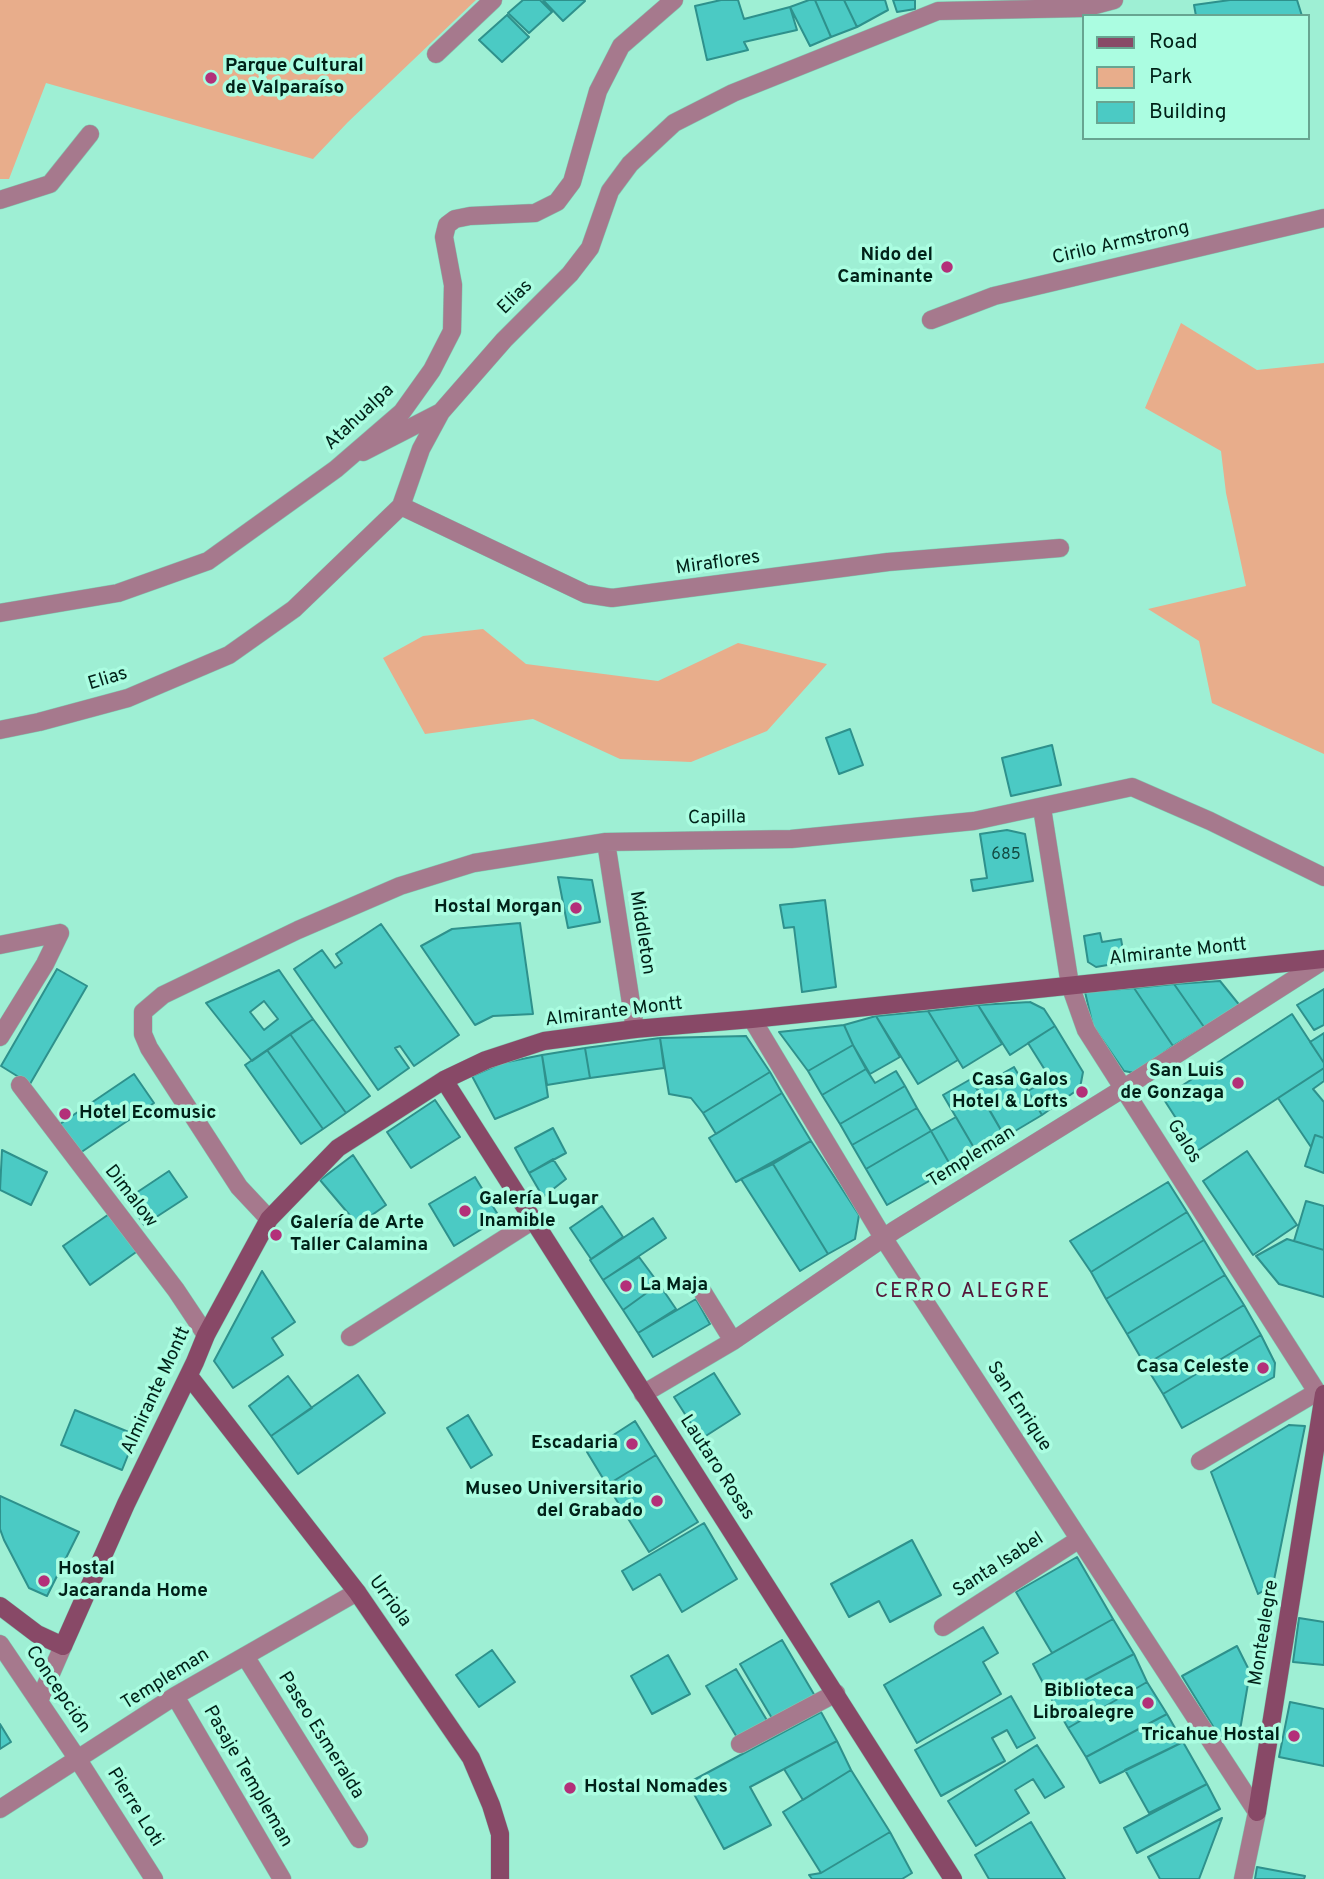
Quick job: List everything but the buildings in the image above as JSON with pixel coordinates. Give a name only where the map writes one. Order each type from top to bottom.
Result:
[{"type":"main road","name":"Almirante Montt","points":[[63,1646],[206,1335],[269,1219],[338,1148],[444,1080],[486,1060],[544,1041],[635,1029],[1324,960]]},
{"type":"main road","name":"Lautaro Rosas","points":[[444,1080],[953,1879]]},
{"type":"main road","name":"Urriola","points":[[188,1376],[357,1592],[471,1758],[500,1834],[500,1879]]},
{"type":"main road","name":"Montealegre","points":[[1258,1812],[1322,1394]]},
{"type":"main road","points":[[0,1606],[37,1634],[63,1646]]},
{"type":"street","points":[[436,54],[493,0]]},
{"type":"street","name":"Atahualpa","points":[[0,613],[118,593],[208,561],[347,459],[402,412],[432,370],[452,331],[453,285],[444,237],[447,225],[455,219],[470,216],[535,213],[557,202],[572,182],[598,91],[621,47],[674,0]]},
{"type":"street","name":"Elias","points":[[0,730],[128,698],[229,655],[294,609],[401,506],[421,449],[441,412],[504,340],[570,274],[590,248],[610,191],[630,164],[674,123],[733,93],[938,12],[1084,8],[1114,0]]},
{"type":"street","points":[[0,200],[50,184],[90,134]]},
{"type":"street","name":"Cirilo Armstrong","points":[[931,320],[993,296],[1324,218]]},
{"type":"street","points":[[347,459],[384,443],[441,412]]},
{"type":"street","name":"Miraflores","points":[[401,506],[586,594],[612,598],[888,562],[1060,548]]},
{"type":"street","name":"Capilla","points":[[269,1219],[239,1187],[149,1048],[143,1034],[143,1012],[163,995],[298,930],[400,887],[474,863],[606,842],[821,837],[974,821],[1132,787],[1210,821],[1324,877]]},
{"type":"street","name":"Galos","points":[[1042,808],[1070,985],[1086,1030],[1322,1394]]},
{"type":"street","name":"Middleton","points":[[606,842],[635,1029]]},
{"type":"street","points":[[0,945],[60,933],[45,964],[0,1037]]},
{"type":"street","name":"Templeman","points":[[643,1394],[733,1341],[895,1230],[1324,960]]},
{"type":"street","name":"San Enrique","points":[[752,1019],[884,1239],[1258,1812]]},
{"type":"street","name":"Dimalow","points":[[20,1085],[176,1290],[206,1335]]},
{"type":"street","points":[[350,1337],[532,1221]]},
{"type":"street","points":[[699,1286],[733,1341]]},
{"type":"street","points":[[1200,1461],[1322,1394]]},
{"type":"street","name":"Santa Isabel","points":[[943,1627],[1078,1540]]},
{"type":"street","name":"Templeman","points":[[0,1809],[176,1696],[357,1592]]},
{"type":"street","name":"Concepción","points":[[0,1644],[78,1760]]},
{"type":"street","name":"Almirante Montt","points":[[39,1701],[63,1646]]},
{"type":"street","name":"Paseo Esmeralda","points":[[246,1656],[359,1839]]},
{"type":"street","points":[[740,1744],[836,1693]]},
{"type":"street","name":"Pasaje Templeman","points":[[176,1696],[282,1879]]},
{"type":"street","name":"Pierre Loti","points":[[78,1760],[154,1879]]},
{"type":"street","name":"Montealegre","points":[[1243,1879],[1258,1812]]},
{"type":"green space","name":"Parque Cultural de Valparaíso","points":[[0,0],[476,0],[313,159],[46,83],[9,179],[0,179]]},
{"type":"green space","points":[[1181,323],[1257,370],[1324,363],[1324,754],[1212,703],[1199,641],[1148,609],[1246,586],[1226,493],[1221,451],[1145,408]]},
{"type":"green space","points":[[483,629],[526,664],[658,681],[738,643],[827,664],[767,731],[691,762],[620,759],[533,719],[425,734],[383,658],[423,636]]},
{"type":"place","name":"Parque Cultural de Valparaíso","points":[[211,78]]},
{"type":"place","name":"Nido del Caminante","points":[[947,267]]},
{"type":"place","name":"Hostal Morgan","points":[[576,908]]},
{"type":"place","name":"San Luis de Gonzaga","points":[[1238,1083]]},
{"type":"place","name":"Casa Galos Hotel & Lofts","points":[[1082,1092]]},
{"type":"place","name":"Hotel Ecomusic","points":[[65,1114]]},
{"type":"place","name":"Galería Lugar Inamible","points":[[465,1211]]},
{"type":"place","name":"Galería de Arte Taller Calamina","points":[[276,1235]]},
{"type":"place","name":"La Maja","points":[[626,1286]]},
{"type":"place","name":"Casa Celeste","points":[[1263,1368]]},
{"type":"place","name":"Escadaria","points":[[632,1444]]},
{"type":"place","name":"Museo Universitario del Grabado","points":[[657,1501]]},
{"type":"place","name":"Hostal Jacaranda Home","points":[[44,1581]]},
{"type":"place","name":"Biblioteca Libroalegre","points":[[1148,1703]]},
{"type":"place","name":"Tricahue Hostal","points":[[1294,1736]]},
{"type":"place","name":"Hostal Nomades","points":[[570,1788]]},
{"type":"district","name":"CERRO ALEGRE","points":[[963,1293]]}]
